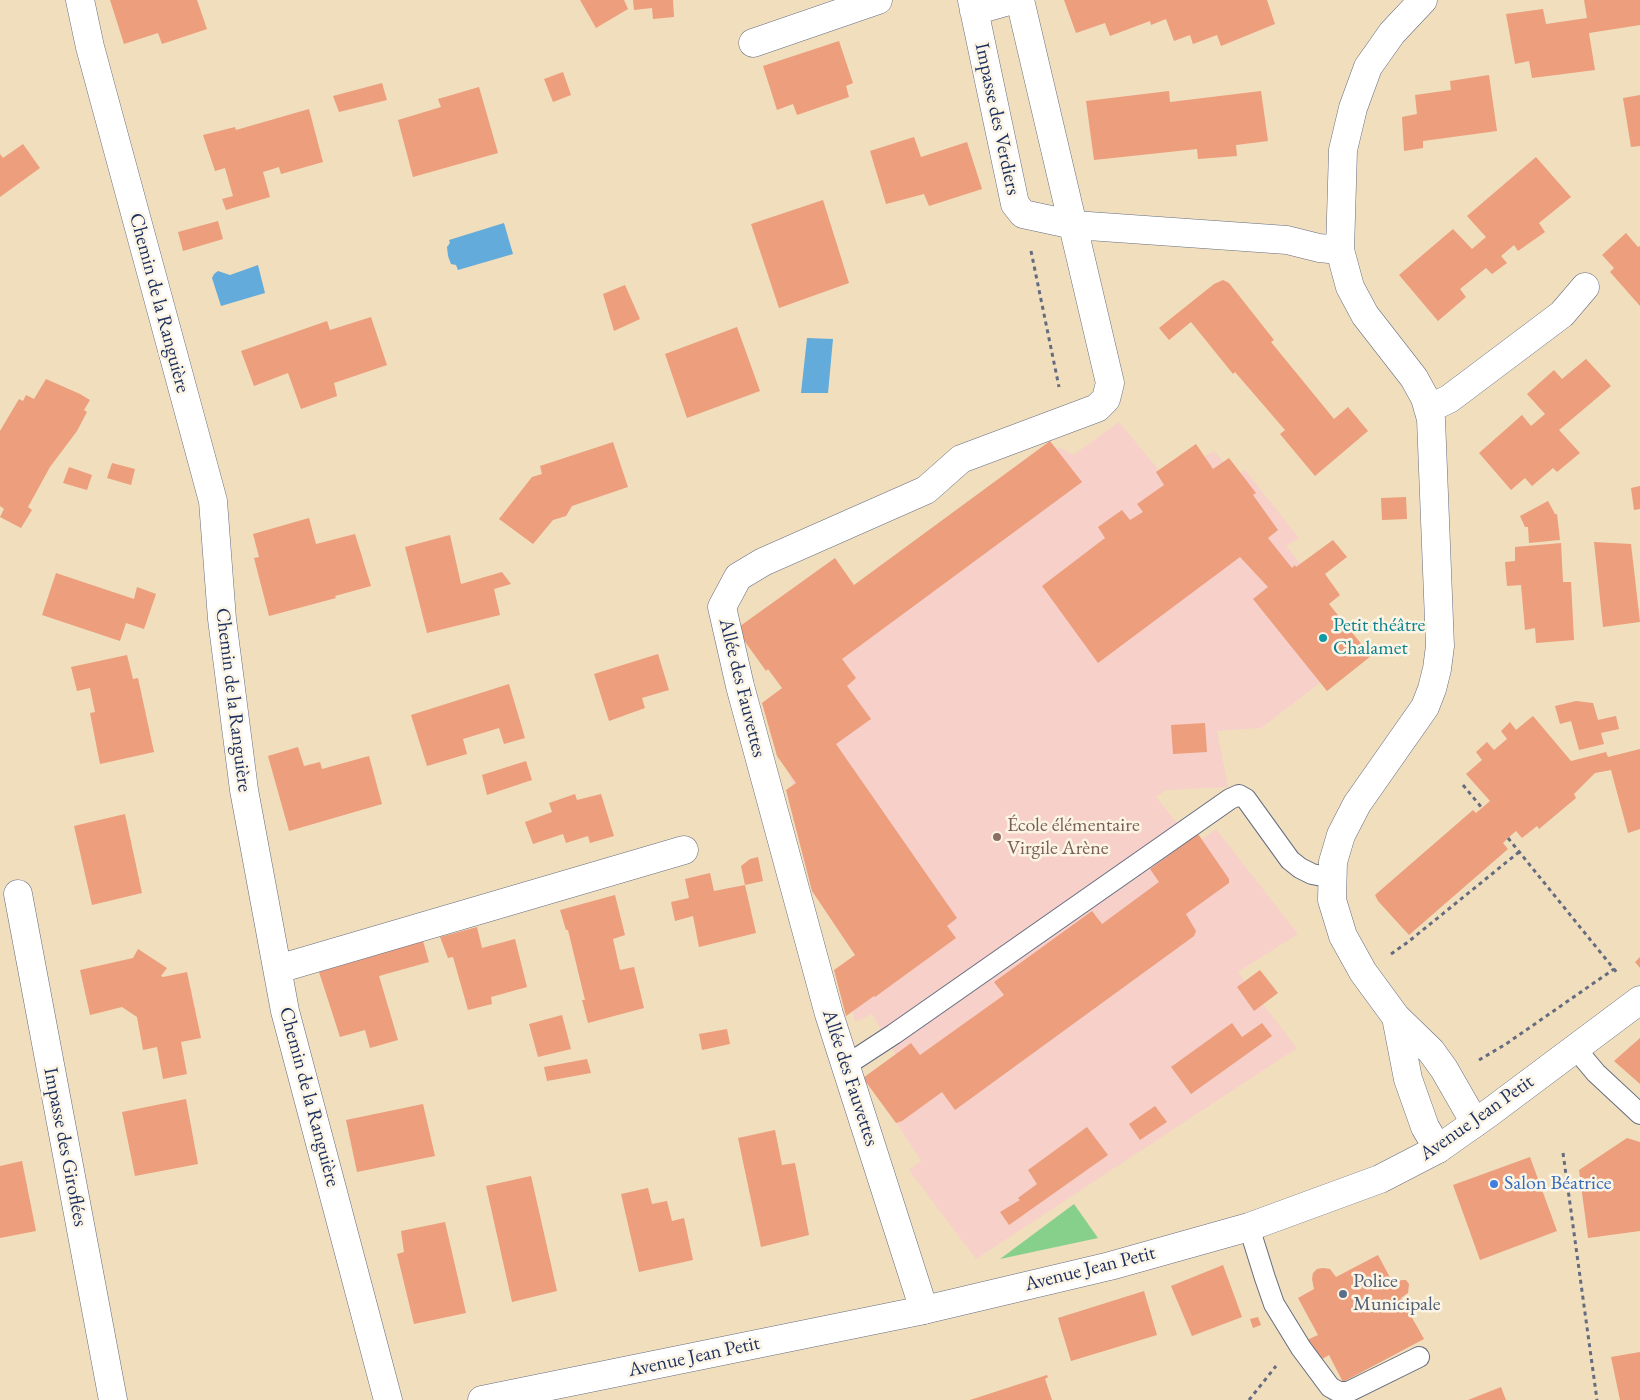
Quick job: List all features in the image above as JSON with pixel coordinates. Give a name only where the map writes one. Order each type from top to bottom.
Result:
[{"type":"street","name":"Chemin de la Ranguière","points":[[80,0],[93,56],[213,501],[222,619],[244,790],[285,1011],[388,1400]]},
{"type":"street","points":[[753,43],[878,0]]},
{"type":"street","points":[[973,5],[1012,0]]},
{"type":"street","points":[[1020,0],[1074,225]]},
{"type":"street","points":[[1423,0],[1392,33],[1368,67],[1353,108],[1343,150],[1340,250],[1350,286],[1361,308],[1414,378],[1424,398],[1431,419],[1440,646],[1438,669],[1425,707],[1357,804],[1340,835],[1333,862],[1332,900],[1343,936],[1363,972],[1396,1017],[1431,1051],[1444,1068],[1475,1123]]},
{"type":"street","name":"Impasse des Verdiers","points":[[973,5],[1015,204],[1024,214],[1074,225],[1286,240],[1318,248],[1340,250]]},
{"type":"street","name":"Allée des Fauvettes","points":[[924,1310],[829,1014],[740,686],[722,606],[738,577],[763,562],[926,490],[961,459],[1097,408],[1106,399],[1110,383],[1074,225]]},
{"type":"street","points":[[1428,409],[1449,399],[1562,314],[1585,287]]},
{"type":"street","points":[[278,968],[684,850]]},
{"type":"street","name":"Impasse des Giroflées","points":[[18,894],[113,1400]]},
{"type":"street","name":"Avenue Jean Petit","points":[[482,1400],[924,1310],[1110,1266],[1249,1226],[1380,1179],[1438,1149],[1640,1000]]},
{"type":"street","points":[[1396,1017],[1408,1079],[1425,1127],[1438,1149]]},
{"type":"lane","points":[[845,1066],[910,1023],[1230,799],[1239,795],[1246,799],[1290,860],[1312,874],[1333,878]]},
{"type":"lane","points":[[1575,1048],[1596,1073],[1640,1114]]},
{"type":"lane","points":[[1249,1226],[1274,1304],[1330,1387],[1339,1392],[1348,1392],[1419,1357]]},
{"type":"path","points":[[1024,214],[1066,419]]},
{"type":"path","points":[[1463,786],[1482,808]]},
{"type":"path","points":[[1508,838],[1619,976]]},
{"type":"path","points":[[1389,955],[1408,942],[1519,852]]},
{"type":"path","points":[[1492,1052],[1614,969]]},
{"type":"path","points":[[1563,1153],[1598,1400]]},
{"type":"path","points":[[1249,1400],[1297,1340]]},
{"type":"shaded area","name":"École élémentaire Virgile Arène","points":[[1119,422],[1168,481],[1214,451],[1236,476],[1245,470],[1299,538],[1286,546],[1304,568],[1324,680],[1261,728],[1217,731],[1228,787],[1166,790],[1156,797],[1195,845],[1216,829],[1298,934],[1238,972],[1297,1048],[976,1259],[909,1170],[921,1161],[871,1083],[901,1063],[872,1014],[855,1022],[845,974],[864,956],[821,893],[772,708],[788,696],[744,636],[858,591],[1059,447],[1073,455]]},
{"type":"green space","points":[[1074,1204],[1098,1238],[1000,1259]]},
{"type":"water","points":[[504,223],[513,254],[458,270],[456,265],[451,264],[447,247],[450,243],[449,240]]},
{"type":"water","points":[[258,265],[265,293],[221,306],[212,278],[214,274],[218,271],[230,275]]},
{"type":"water","points":[[807,338],[833,339],[828,393],[801,393]]},
{"type":"building","points":[[110,0],[197,0],[207,29],[162,44],[158,33],[124,44]]},
{"type":"building","points":[[580,0],[624,0],[628,9],[596,28]]},
{"type":"building","points":[[633,0],[673,0],[674,17],[653,19],[652,8],[634,10]]},
{"type":"building","points":[[1064,0],[1267,0],[1275,24],[1221,46],[1217,35],[1193,44],[1190,35],[1174,41],[1166,19],[1151,25],[1150,21],[1110,36],[1105,23],[1076,33]]},
{"type":"building","points":[[1584,0],[1640,0],[1640,25],[1589,33],[1595,70],[1532,78],[1529,61],[1515,64],[1506,14],[1543,9],[1546,24],[1587,18]]},
{"type":"building","points":[[839,41],[853,83],[846,86],[849,97],[797,115],[793,104],[777,110],[763,66]]},
{"type":"building","points":[[563,72],[571,95],[553,102],[544,79]]},
{"type":"building","points":[[1489,75],[1497,131],[1423,141],[1423,148],[1404,151],[1402,117],[1417,114],[1415,95],[1451,90],[1450,81]]},
{"type":"building","points":[[382,83],[387,100],[339,112],[333,96]]},
{"type":"building","points":[[479,87],[498,153],[413,177],[398,120],[441,107],[438,99]]},
{"type":"building","points":[[1169,91],[1170,102],[1261,91],[1268,141],[1236,145],[1237,156],[1198,159],[1197,149],[1094,160],[1086,101]]},
{"type":"building","points":[[1640,95],[1640,146],[1631,147],[1623,98]]},
{"type":"building","points":[[309,109],[323,162],[281,174],[279,167],[263,172],[270,197],[226,210],[222,199],[233,196],[225,168],[215,171],[203,135],[235,127],[236,130]]},
{"type":"building","points":[[914,137],[921,157],[967,142],[982,189],[929,206],[924,194],[886,204],[870,151]]},
{"type":"building","points":[[23,144],[40,168],[0,197],[0,154],[3,158]]},
{"type":"building","points":[[1536,157],[1571,197],[1539,223],[1545,232],[1518,251],[1514,245],[1501,256],[1507,263],[1492,274],[1486,268],[1460,289],[1466,297],[1438,321],[1399,275],[1453,229],[1472,249],[1486,237],[1467,216]]},
{"type":"building","points":[[823,200],[849,283],[779,308],[751,224]]},
{"type":"building","points":[[218,221],[223,239],[183,251],[178,232]]},
{"type":"building","points":[[1626,233],[1638,247],[1640,246],[1640,306],[1610,272],[1614,268],[1602,255]]},
{"type":"building","points":[[1223,280],[1229,283],[1274,340],[1271,342],[1334,419],[1348,407],[1368,431],[1315,476],[1280,434],[1285,430],[1235,372],[1233,374],[1191,322],[1169,340],[1159,328],[1214,284]]},
{"type":"building","points":[[625,285],[640,319],[614,331],[603,294]]},
{"type":"building","points":[[371,317],[387,365],[334,383],[337,396],[301,409],[288,373],[254,386],[241,351],[327,321],[330,330]]},
{"type":"building","points":[[737,327],[760,391],[687,418],[665,354]]},
{"type":"building","points":[[1586,359],[1611,386],[1559,430],[1580,453],[1557,472],[1553,468],[1532,486],[1525,478],[1511,490],[1479,453],[1522,415],[1531,426],[1545,414],[1527,394],[1554,370],[1562,379]]},
{"type":"building","points":[[46,379],[90,400],[84,410],[87,412],[77,431],[50,467],[28,507],[32,510],[21,528],[0,517],[4,509],[0,506],[0,431],[19,399],[23,401],[26,395],[34,399]]},
{"type":"building","points":[[1050,441],[1082,482],[842,659],[856,678],[847,686],[871,719],[836,744],[957,918],[947,926],[956,938],[846,1016],[834,970],[855,955],[812,891],[786,790],[796,783],[777,756],[762,703],[782,688],[768,669],[766,671],[736,629],[835,558],[854,585]]},
{"type":"building","points":[[613,442],[628,487],[572,506],[566,516],[553,520],[533,544],[499,519],[532,477],[542,474],[540,466]]},
{"type":"building","points":[[1196,444],[1213,469],[1229,458],[1256,493],[1253,495],[1278,530],[1268,538],[1292,568],[1333,540],[1347,557],[1325,574],[1340,595],[1329,604],[1371,656],[1327,691],[1253,599],[1268,587],[1240,557],[1098,663],[1042,586],[1105,538],[1098,527],[1122,510],[1130,520],[1143,512],[1137,504],[1164,485],[1156,472]]},
{"type":"building","points":[[112,463],[135,469],[131,485],[107,478]]},
{"type":"building","points":[[69,467],[92,475],[87,490],[63,483]]},
{"type":"building","points":[[1640,486],[1640,509],[1634,510],[1631,488]]},
{"type":"building","points":[[1406,497],[1407,519],[1382,520],[1381,498]]},
{"type":"building","points":[[1548,501],[1555,514],[1557,514],[1560,540],[1529,543],[1528,527],[1525,527],[1520,516]]},
{"type":"building","points":[[309,518],[316,544],[355,534],[371,586],[335,596],[336,598],[269,616],[254,558],[259,557],[253,534]]},
{"type":"building","points":[[450,535],[461,584],[502,572],[511,584],[494,589],[500,615],[427,633],[405,547]]},
{"type":"building","points":[[1594,542],[1631,544],[1640,622],[1603,627]]},
{"type":"building","points":[[1561,543],[1563,582],[1571,582],[1574,640],[1536,643],[1535,628],[1525,630],[1521,585],[1507,586],[1505,562],[1515,561],[1515,547]]},
{"type":"building","points":[[56,573],[134,599],[137,587],[156,594],[144,629],[126,623],[120,641],[42,615]]},
{"type":"building","points":[[658,654],[669,690],[642,698],[645,708],[609,721],[594,674]]},
{"type":"building","points":[[127,655],[133,679],[138,678],[154,752],[100,764],[90,713],[95,712],[90,688],[77,691],[71,667]]},
{"type":"building","points":[[509,684],[525,738],[504,744],[499,728],[463,739],[467,754],[427,766],[411,715]]},
{"type":"building","points":[[1576,701],[1593,703],[1598,720],[1616,716],[1619,729],[1601,733],[1604,744],[1579,750],[1571,721],[1560,724],[1555,706]]},
{"type":"building","points":[[1533,716],[1571,761],[1606,752],[1608,757],[1640,749],[1640,829],[1628,833],[1611,770],[1595,773],[1574,794],[1576,798],[1539,829],[1537,826],[1522,838],[1516,831],[1503,843],[1508,849],[1409,935],[1378,901],[1375,895],[1473,810],[1476,813],[1490,801],[1466,774],[1482,760],[1476,752],[1487,742],[1494,750],[1507,739],[1501,731],[1510,722],[1516,730]]},
{"type":"building","points":[[1205,723],[1207,752],[1173,754],[1171,725]]},
{"type":"building","points":[[298,747],[304,766],[320,762],[322,769],[369,756],[382,804],[289,831],[268,756]]},
{"type":"building","points":[[526,761],[532,780],[487,795],[482,775]]},
{"type":"building","points":[[575,794],[577,800],[601,794],[614,836],[590,843],[588,836],[566,843],[563,834],[533,844],[525,822],[552,812],[549,803]]},
{"type":"building","points":[[125,814],[142,893],[92,905],[74,826]]},
{"type":"building","points":[[1198,834],[1229,879],[1229,883],[1186,914],[1196,931],[1194,936],[955,1110],[942,1092],[902,1121],[896,1123],[863,1078],[911,1043],[920,1055],[1004,995],[994,982],[1092,911],[1102,924],[1159,882],[1150,869]]},
{"type":"building","points":[[758,857],[763,881],[745,885],[741,866],[750,859]]},
{"type":"building","points":[[710,873],[714,891],[745,885],[756,933],[699,947],[693,916],[675,921],[671,902],[689,898],[685,879]]},
{"type":"building","points":[[615,895],[625,935],[613,939],[620,970],[634,967],[644,1008],[588,1023],[582,1000],[585,1000],[568,930],[566,930],[560,910]]},
{"type":"building","points":[[477,927],[482,948],[515,939],[527,987],[491,997],[492,1004],[468,1010],[453,957],[448,958],[440,937]]},
{"type":"building","points":[[423,941],[429,962],[379,976],[398,1040],[370,1048],[365,1030],[340,1037],[319,972]]},
{"type":"building","points":[[138,949],[167,968],[161,976],[163,977],[187,972],[201,1038],[181,1042],[187,1074],[163,1079],[157,1047],[143,1050],[137,1017],[122,1007],[90,1015],[80,970],[133,958]]},
{"type":"building","points":[[1640,957],[1640,968],[1635,962]]},
{"type":"building","points":[[1260,970],[1278,993],[1254,1011],[1237,987]]},
{"type":"building","points":[[562,1015],[571,1049],[538,1057],[529,1024]]},
{"type":"building","points":[[1232,1023],[1242,1037],[1262,1023],[1272,1036],[1191,1094],[1171,1067]]},
{"type":"building","points":[[727,1029],[730,1044],[702,1050],[699,1034]]},
{"type":"building","points":[[1640,1038],[1640,1084],[1614,1061]]},
{"type":"building","points":[[587,1059],[591,1073],[547,1081],[544,1067]]},
{"type":"building","points":[[186,1099],[198,1164],[135,1176],[122,1112]]},
{"type":"building","points":[[423,1104],[435,1156],[357,1172],[346,1120]]},
{"type":"building","points":[[1155,1106],[1167,1122],[1140,1140],[1129,1124]]},
{"type":"building","points":[[1087,1127],[1108,1155],[1009,1225],[1000,1212],[1020,1200],[1018,1198],[1037,1184],[1028,1170]]},
{"type":"building","points":[[775,1130],[782,1165],[795,1163],[809,1235],[761,1247],[738,1138]]},
{"type":"building","points":[[1627,1138],[1640,1142],[1640,1231],[1588,1238],[1579,1170]]},
{"type":"building","points":[[1530,1157],[1557,1231],[1480,1260],[1453,1185]]},
{"type":"building","points":[[22,1161],[36,1231],[0,1238],[0,1166]]},
{"type":"building","points":[[531,1176],[557,1291],[512,1302],[486,1186]]},
{"type":"building","points":[[648,1188],[652,1204],[667,1201],[672,1221],[684,1218],[693,1260],[639,1272],[621,1194]]},
{"type":"building","points":[[445,1222],[466,1313],[414,1324],[397,1254],[404,1252],[401,1231]]},
{"type":"building","points":[[1378,1255],[1393,1283],[1406,1280],[1409,1284],[1408,1293],[1401,1298],[1424,1339],[1343,1382],[1329,1355],[1319,1361],[1307,1340],[1318,1335],[1298,1298],[1314,1289],[1312,1279],[1313,1273],[1317,1269],[1330,1269],[1336,1277]]},
{"type":"building","points":[[1223,1265],[1242,1317],[1192,1336],[1171,1286]]},
{"type":"building","points":[[1144,1291],[1157,1335],[1071,1361],[1058,1318]]},
{"type":"building","points":[[1258,1317],[1261,1325],[1253,1328],[1250,1319]]},
{"type":"building","points":[[1640,1352],[1640,1400],[1620,1400],[1611,1357]]},
{"type":"building","points":[[1047,1375],[1048,1377],[1045,1379],[1052,1400],[970,1400]]},
{"type":"building","points":[[1501,1387],[1506,1400],[1468,1400]]},
{"type":"place","name":"Petit théâtre Chalamet","points":[[1323,638]]},
{"type":"place","name":"École élémentaire Virgile Arène","points":[[997,837]]},
{"type":"place","name":"Salon Béatrice","points":[[1494,1184]]},
{"type":"place","name":"Police Municipale","points":[[1343,1294]]}]
